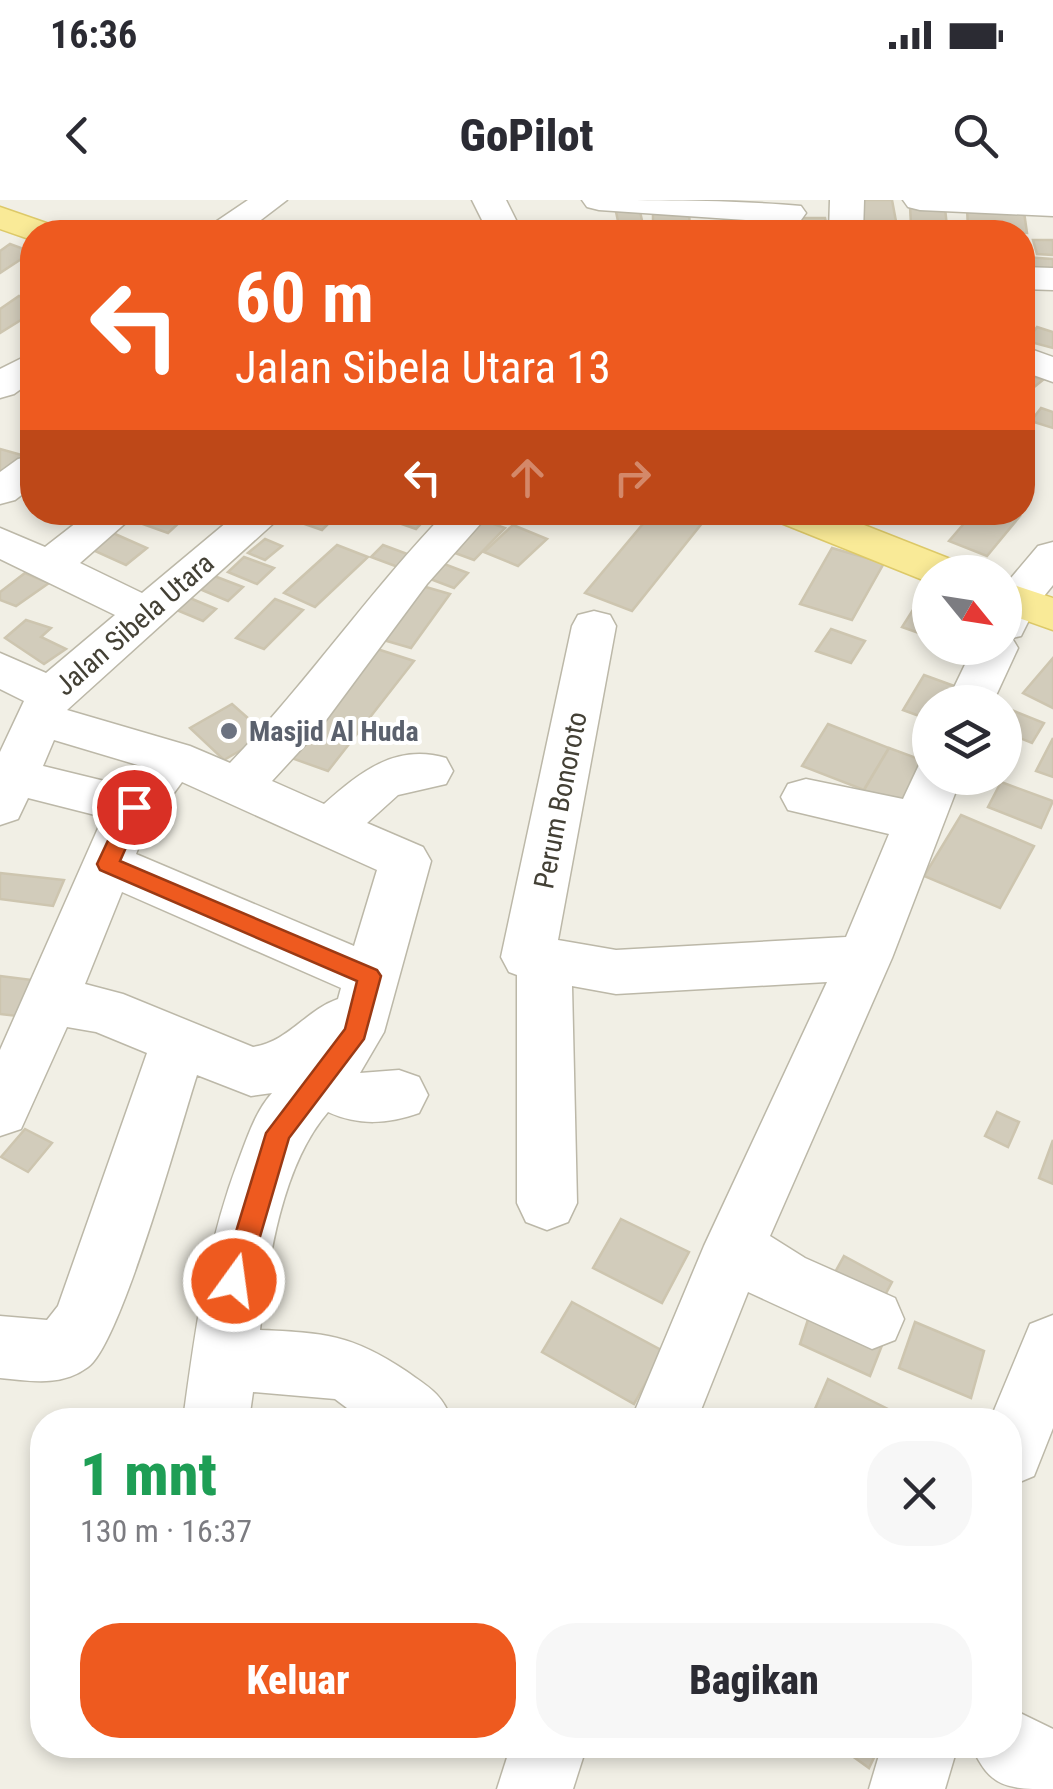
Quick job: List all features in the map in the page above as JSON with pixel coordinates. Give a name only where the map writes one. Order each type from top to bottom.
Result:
[{"type":"main road","points":[[823,525],[912,560]]},
{"type":"street","points":[[241,220],[270,200]]},
{"type":"street","points":[[600,200],[725,220]]},
{"type":"street","points":[[920,200],[964,212],[1053,206]]},
{"type":"street","points":[[753,220],[789,215]]},
{"type":"street","points":[[50,565],[101,525]]},
{"type":"street","name":"Jalan Sibela Utara","points":[[6,791],[43,706],[250,525]]},
{"type":"street","points":[[236,788],[301,719],[412,574],[458,525]]},
{"type":"street","points":[[0,542],[147,613]]},
{"type":"street","points":[[1022,606],[1053,556]]},
{"type":"street","name":"Perum Bonoroto","points":[[547,1204],[544,960],[528,957],[594,626]]},
{"type":"street","points":[[0,668],[43,706],[173,758],[405,861],[356,1032],[288,1116],[272,1151],[241,1248],[219,1390],[330,1367],[399,1408]]},
{"type":"street","points":[[0,1112],[134,807],[151,792],[173,758]]},
{"type":"street","points":[[330,828],[383,780],[428,771]]},
{"type":"street","points":[[6,791],[134,807]]},
{"type":"street","points":[[669,1408],[735,1246],[865,958],[926,799],[806,797]]},
{"type":"street","points":[[108,864],[369,982]]},
{"type":"street","points":[[544,960],[616,972],[865,958]]},
{"type":"street","points":[[51,1001],[102,1010],[250,1072],[281,1066],[335,1026],[369,982]]},
{"type":"street","points":[[0,1347],[56,1351],[68,1347],[76,1338],[89,1311],[179,1042]]},
{"type":"street","points":[[319,1081],[357,1098],[399,1094]]},
{"type":"street","points":[[735,1246],[758,1267],[872,1318]]},
{"type":"street","points":[[1022,1422],[1053,1346]]},
{"type":"street","points":[[1022,1753],[1053,1773]]},
{"type":"street","points":[[535,1789],[545,1758]]},
{"type":"street","points":[[907,1789],[916,1758]]},
{"type":"building","points":[[857,200],[892,200],[896,220],[861,220]]},
{"type":"building","points":[[910,206],[945,208],[946,220],[911,220]]},
{"type":"building","points":[[615,207],[639,207],[642,220],[618,220]]},
{"type":"building","points":[[967,208],[1024,212],[1025,220],[968,220]]},
{"type":"building","points":[[653,209],[689,210],[689,220],[653,220]]},
{"type":"building","points":[[750,216],[774,219],[774,220],[748,220]]},
{"type":"building","points":[[1035,240],[1053,240],[1053,255],[1037,254]]},
{"type":"building","points":[[10,244],[20,248],[20,260],[0,273],[0,251]]},
{"type":"building","points":[[1035,258],[1053,259],[1053,274],[1035,273]]},
{"type":"building","points":[[20,296],[20,320],[0,333],[0,309]]},
{"type":"building","points":[[1037,327],[1053,332],[1053,348],[1035,343]]},
{"type":"building","points":[[1041,408],[1053,412],[1053,428],[1035,422]]},
{"type":"building","points":[[0,449],[20,455],[20,461],[6,476],[0,472]]},
{"type":"building","points":[[146,525],[177,525],[168,533]]},
{"type":"building","points":[[466,525],[505,528],[474,560],[444,549]]},
{"type":"building","points":[[513,525],[547,539],[518,566],[484,552]]},
{"type":"building","points":[[642,525],[701,525],[632,611],[585,593]]},
{"type":"building","points":[[963,525],[1013,525],[988,555],[949,541]]},
{"type":"building","points":[[106,530],[147,548],[126,565],[86,547]]},
{"type":"building","points":[[265,539],[282,546],[265,560],[248,553]]},
{"type":"building","points":[[337,545],[368,557],[315,607],[284,593]]},
{"type":"building","points":[[383,545],[418,558],[406,570],[371,557]]},
{"type":"building","points":[[832,548],[884,563],[852,620],[800,604]]},
{"type":"building","points":[[244,557],[274,568],[257,584],[228,572]]},
{"type":"building","points":[[431,559],[468,573],[454,588],[417,574]]},
{"type":"building","points":[[25,573],[49,583],[16,606],[0,600],[0,592]]},
{"type":"building","points":[[209,574],[243,587],[228,601],[195,587]]},
{"type":"building","points":[[412,583],[450,594],[411,648],[373,637]]},
{"type":"building","points":[[185,596],[216,609],[203,621],[172,608]]},
{"type":"building","points":[[275,599],[303,610],[264,649],[236,638]]},
{"type":"building","points":[[912,611],[912,631],[902,627]]},
{"type":"building","points":[[26,620],[51,628],[41,637],[66,649],[44,664],[5,638]]},
{"type":"building","points":[[831,629],[865,641],[851,663],[816,651]]},
{"type":"building","points":[[371,647],[414,661],[328,771],[283,755]]},
{"type":"building","points":[[1053,658],[1053,708],[1023,693]]},
{"type":"building","points":[[924,675],[952,685],[918,685]]},
{"type":"building","points":[[912,695],[912,713],[903,710]]},
{"type":"building","name":"Masjid Al Huda","points":[[232,704],[267,735],[224,760],[190,728]]},
{"type":"building","points":[[1022,714],[1044,723],[1032,743],[1022,739]]},
{"type":"building","points":[[828,724],[889,748],[864,790],[802,766]]},
{"type":"building","points":[[1053,738],[1053,777],[1036,771]]},
{"type":"building","points":[[889,748],[912,756],[912,795],[917,795],[909,808],[864,790]]},
{"type":"building","points":[[1022,790],[1053,801],[1041,828],[988,807],[994,795],[1022,795]]},
{"type":"building","points":[[961,815],[1034,846],[1000,908],[924,876]]},
{"type":"building","points":[[0,873],[64,880],[53,906],[0,899]]},
{"type":"building","points":[[0,976],[32,980],[17,1016],[0,1014]]},
{"type":"building","points":[[997,1112],[1019,1122],[1008,1147],[985,1136]]},
{"type":"building","points":[[25,1129],[52,1143],[28,1172],[1,1157]]},
{"type":"building","points":[[1053,1140],[1053,1184],[1039,1178]]},
{"type":"building","points":[[621,1219],[689,1252],[662,1303],[593,1268]]},
{"type":"building","points":[[844,1256],[892,1282],[876,1312],[828,1285]]},
{"type":"building","points":[[815,1298],[888,1330],[870,1376],[800,1344]]},
{"type":"building","points":[[572,1302],[663,1351],[634,1404],[542,1352]]},
{"type":"building","points":[[915,1322],[984,1351],[971,1398],[899,1368]]},
{"type":"building","points":[[828,1379],[886,1408],[815,1408]]},
{"type":"building","points":[[855,1758],[874,1758],[869,1768]]},
{"type":"place","name":"Masjid Al Huda","points":[[229,731]]},
{"type":"route","points":[[134,807],[108,864],[370,976],[356,1032],[278,1133],[234,1281]]}]
